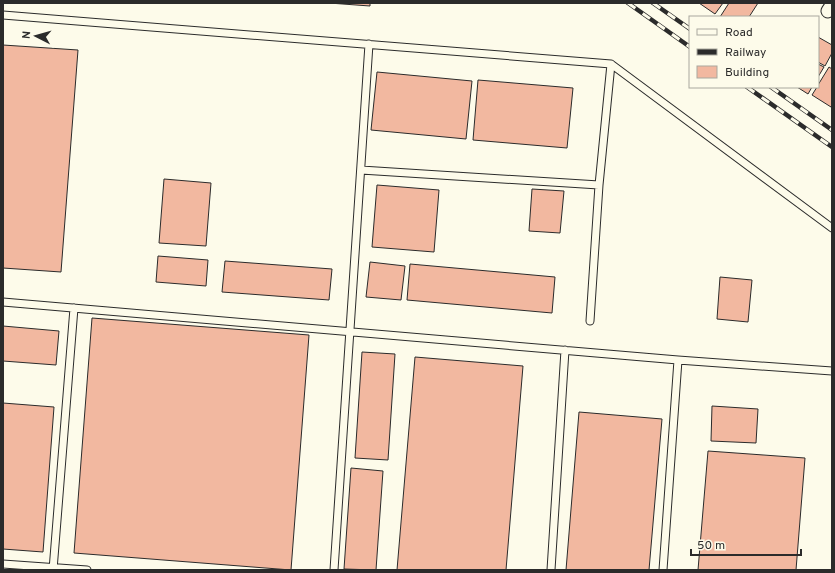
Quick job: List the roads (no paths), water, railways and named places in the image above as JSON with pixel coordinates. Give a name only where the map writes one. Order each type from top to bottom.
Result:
[{"type":"lane","points":[[3,15],[611,64],[832,228]]},
{"type":"lane","points":[[334,570],[369,44]]},
{"type":"lane","points":[[590,321],[599,185],[611,64]]},
{"type":"lane","points":[[360,170],[599,185]]},
{"type":"lane","points":[[3,302],[678,360],[832,371]]},
{"type":"lane","points":[[53,569],[74,308]]},
{"type":"lane","points":[[551,570],[565,350]]},
{"type":"lane","points":[[663,570],[678,360]]},
{"type":"lane","points":[[3,564],[53,569],[87,570]]},
{"type":"railway","points":[[628,3],[689,46]]},
{"type":"railway","points":[[653,3],[689,28]]},
{"type":"railway","points":[[748,88],[832,147]]},
{"type":"railway","points":[[772,88],[832,130]]}]
